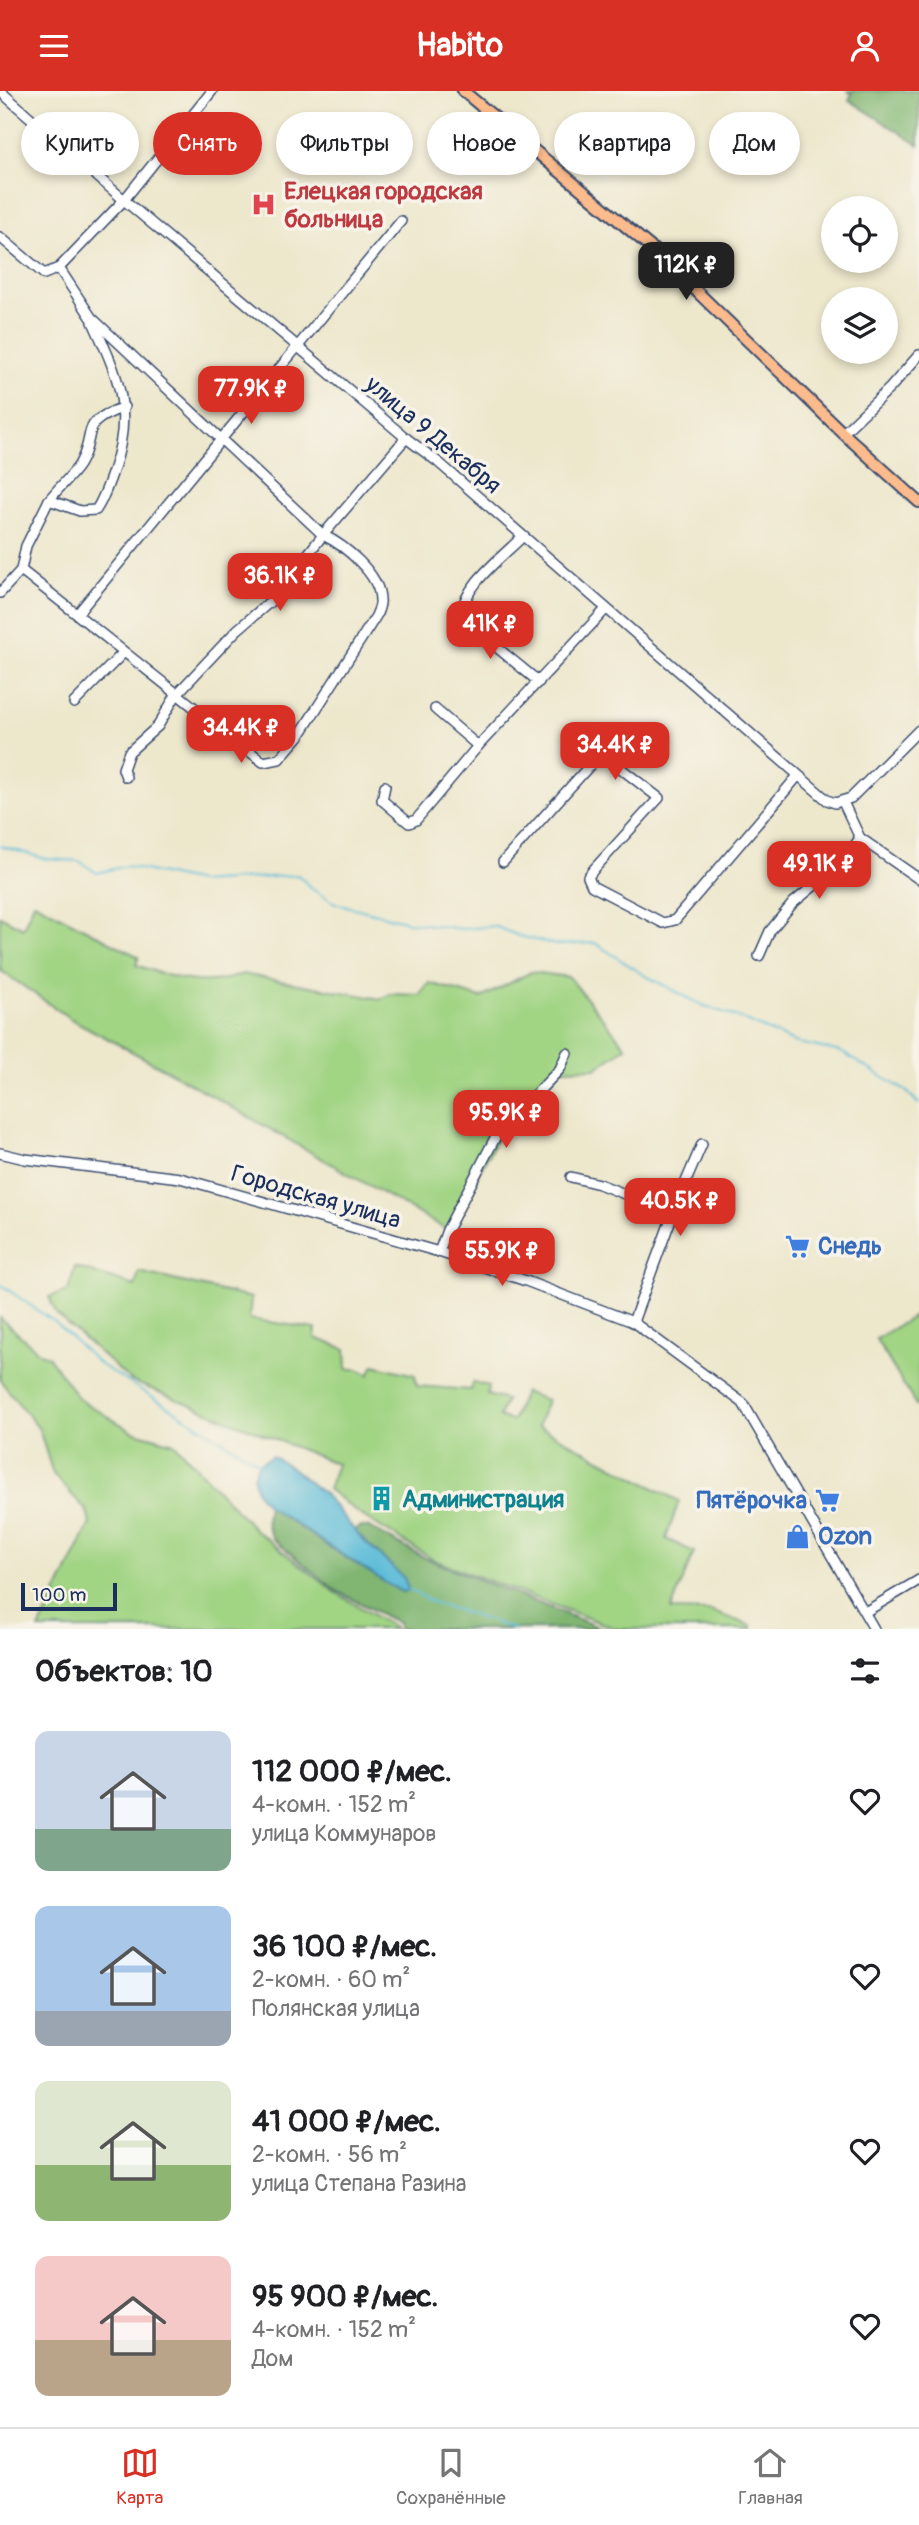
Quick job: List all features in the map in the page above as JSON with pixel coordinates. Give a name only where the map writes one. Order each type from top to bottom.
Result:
[{"type":"main road","points":[[463,91],[654,250],[843,433],[919,502]]},
{"type":"street","points":[[0,237],[44,274],[59,268],[124,200],[212,91]]},
{"type":"street","name":"улица 9 Декабря","points":[[3,94],[405,438],[438,462],[797,777],[827,800],[843,801]]},
{"type":"street","points":[[78,613],[401,221]]},
{"type":"street","points":[[49,500],[80,510],[96,510],[103,501],[122,444],[124,407],[110,359],[91,317],[59,268]]},
{"type":"street","points":[[21,570],[263,762],[279,759],[299,736],[376,616],[381,599],[369,571],[340,544],[323,535],[91,317]]},
{"type":"street","points":[[843,433],[890,388],[919,355]]},
{"type":"street","points":[[0,593],[21,570],[26,546],[49,500],[78,467],[96,419],[124,407]]},
{"type":"street","points":[[126,777],[123,769],[129,752],[158,726],[176,695],[237,631],[271,601],[405,438]]},
{"type":"street","points":[[522,537],[480,579],[463,603],[460,617],[539,683]]},
{"type":"street","points":[[385,786],[382,800],[409,823],[416,820],[478,746],[606,609]]},
{"type":"street","points":[[74,703],[123,653]]},
{"type":"street","points":[[435,709],[478,746]]},
{"type":"street","points":[[919,730],[851,798],[843,801],[860,838],[919,880]]},
{"type":"street","points":[[503,862],[601,753],[659,798],[588,877],[592,886],[663,923],[675,920],[797,777]]},
{"type":"street","points":[[759,956],[770,931],[793,903],[844,861],[860,838]]},
{"type":"street","points":[[439,1252],[447,1230],[496,1136],[560,1069],[567,1053]]},
{"type":"street","points":[[633,1322],[702,1144]]},
{"type":"street","name":"Городская улица","points":[[0,1153],[24,1159],[180,1178],[439,1252],[526,1281],[633,1322],[743,1403],[874,1629]]},
{"type":"street","points":[[571,1177],[599,1184],[674,1213]]},
{"type":"street","points":[[865,1612],[919,1580]]},
{"type":"green space","points":[[848,91],[919,91],[919,145],[849,100],[852,94]]},
{"type":"green space","points":[[34,902],[139,957],[136,965],[189,980],[215,981],[243,974],[381,999],[390,994],[419,995],[429,983],[481,998],[531,972],[569,977],[626,1047],[596,1068],[560,1069],[502,1130],[447,1230],[170,1072],[71,1019],[0,970],[0,916],[23,928]]},
{"type":"green space","points":[[75,1267],[135,1286],[139,1272],[251,1298],[249,1319],[316,1329],[315,1338],[346,1349],[347,1369],[358,1369],[369,1375],[374,1365],[415,1375],[417,1386],[471,1390],[473,1382],[488,1386],[487,1395],[506,1400],[499,1417],[512,1421],[524,1392],[547,1400],[538,1426],[679,1501],[666,1539],[694,1552],[671,1610],[710,1611],[752,1626],[752,1629],[617,1629],[434,1560],[358,1513],[328,1489],[337,1464],[131,1381],[57,1315],[49,1297],[68,1291]]},
{"type":"green space","points":[[919,1313],[919,1403],[916,1405],[876,1339]]},
{"type":"green space","points":[[0,1318],[40,1353],[48,1356],[79,1399],[132,1431],[174,1443],[254,1529],[335,1592],[396,1629],[39,1629],[90,1524],[87,1511],[53,1474],[39,1429],[0,1380]]},
{"type":"green space","points":[[268,1506],[402,1592],[404,1578],[354,1531],[359,1527],[368,1527],[425,1558],[603,1629],[399,1629],[398,1623],[335,1590],[272,1538],[267,1523]]},
{"type":"water","points":[[272,1456],[292,1468],[325,1495],[361,1538],[404,1578],[409,1590],[402,1592],[389,1585],[268,1506],[257,1492],[253,1475],[259,1463]]},
{"type":"waterway","points":[[0,846],[46,859],[79,861],[97,873],[126,866],[199,882],[298,875],[312,889],[335,903],[408,922],[463,929],[494,926],[519,936],[556,945],[595,943],[644,975],[702,1005],[794,1042],[841,1052],[906,1091],[919,1104]]},
{"type":"waterway","points":[[0,1284],[57,1324],[99,1364],[259,1463]]},
{"type":"waterway","points":[[408,1589],[430,1601],[514,1629]]},
{"type":"place","name":"Елецкая городская больница","points":[[264,205]]},
{"type":"place","name":"Снедь","points":[[798,1246]]},
{"type":"place","name":"Администрация","points":[[382,1499]]},
{"type":"place","name":"Пятёрочка","points":[[827,1500]]},
{"type":"place","name":"Ozon","points":[[798,1536]]}]
